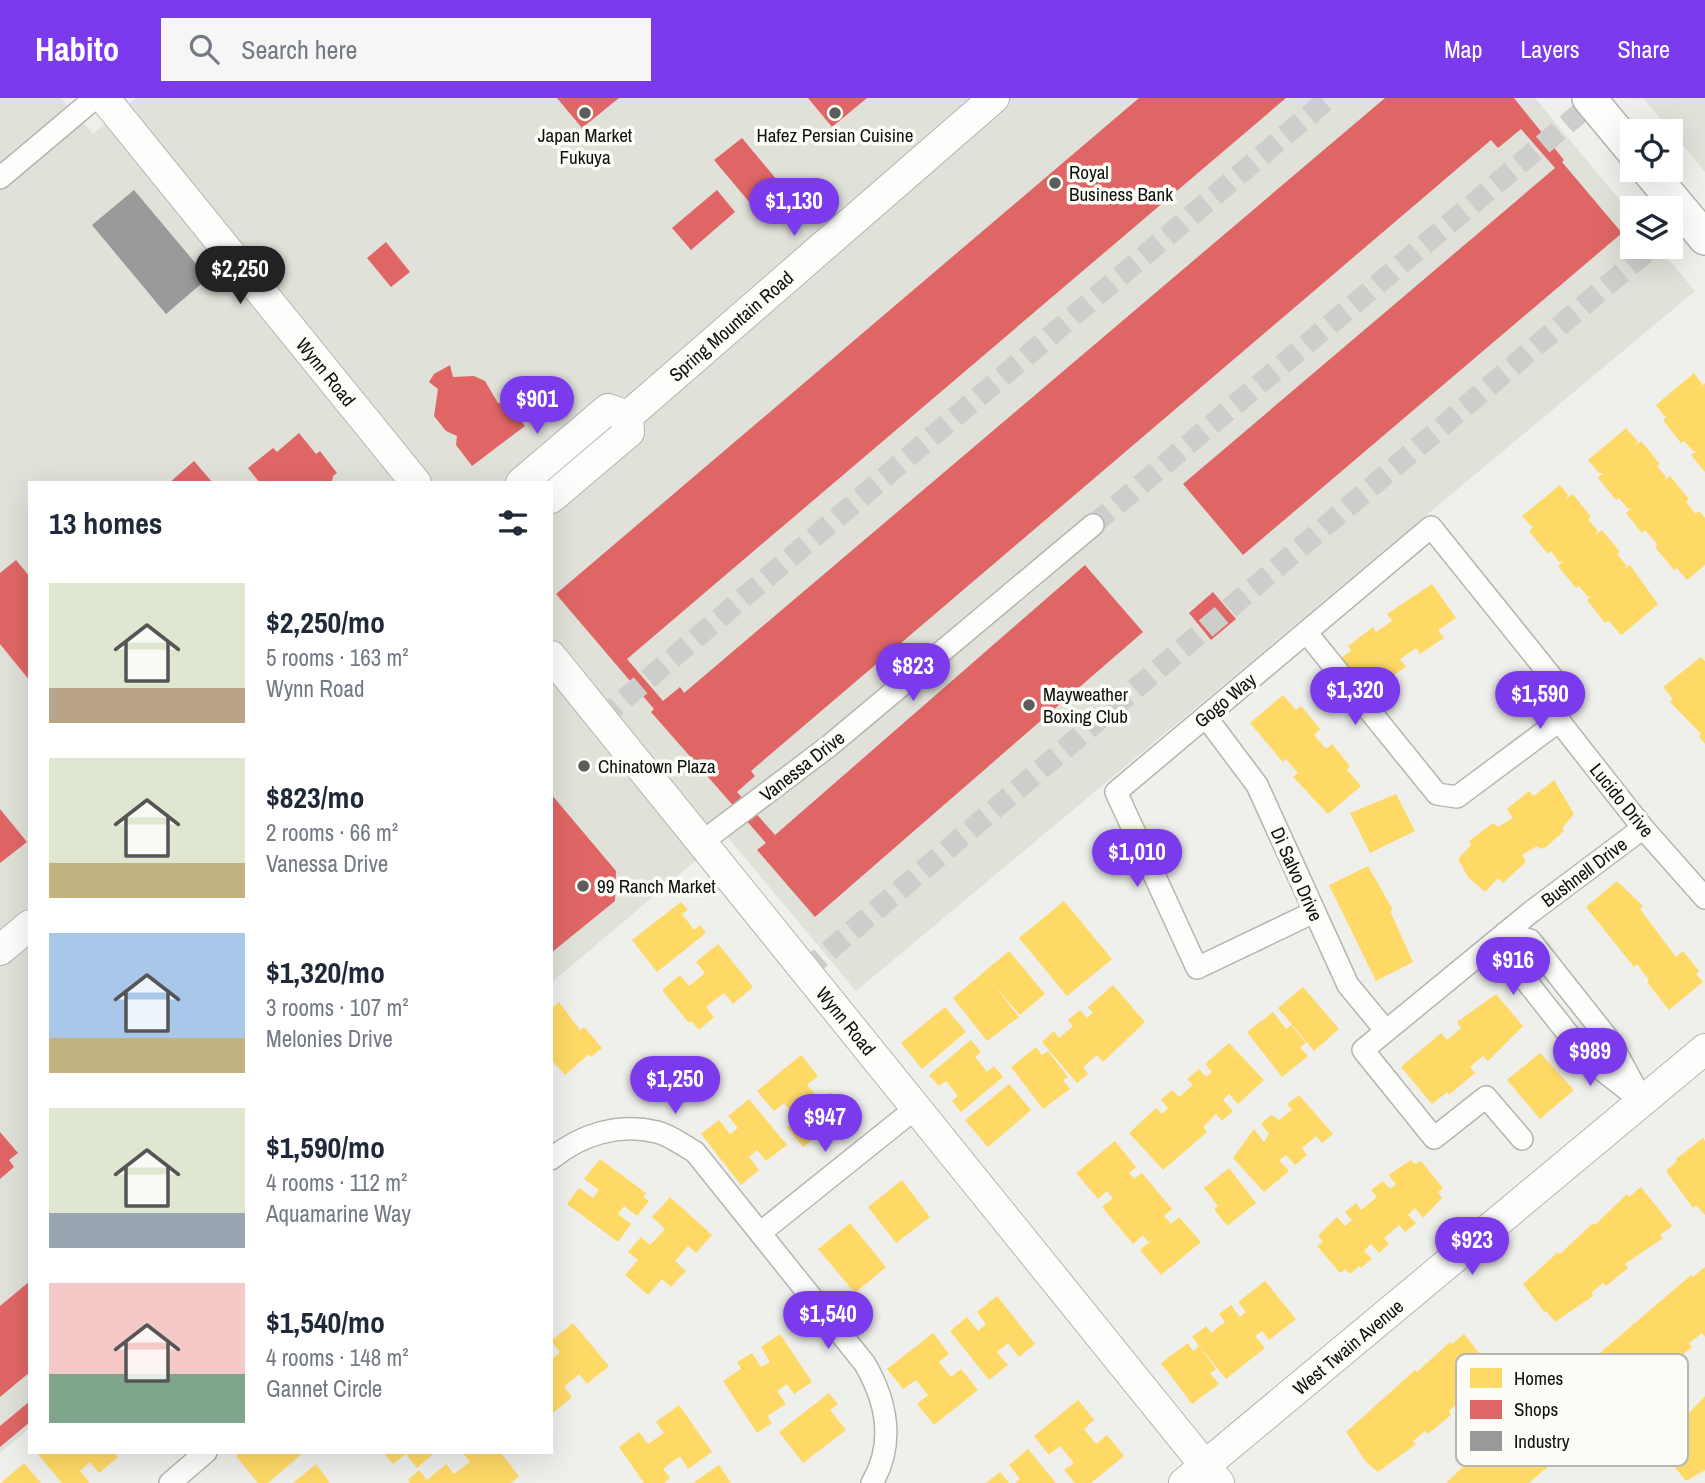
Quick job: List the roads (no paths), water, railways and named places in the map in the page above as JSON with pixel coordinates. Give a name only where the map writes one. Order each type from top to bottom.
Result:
[{"type":"main road","points":[[1589,98],[1620,135]]},
{"type":"main road","points":[[1658,182],[1705,238]]},
{"type":"street","points":[[0,178],[95,98]]},
{"type":"street","name":"Wynn Road","points":[[104,98],[414,481]]},
{"type":"street","name":"Spring Mountain Road","points":[[553,496],[629,432],[628,416],[994,98]]},
{"type":"street","points":[[523,481],[608,409],[628,416]]},
{"type":"street","name":"Vanessa Drive","points":[[702,842],[829,747],[1093,524]]},
{"type":"street","name":"Gogo Way","points":[[1314,912],[1197,968],[1116,792],[1431,527],[1555,681],[1559,721]]},
{"type":"street","points":[[1306,632],[1437,794],[1457,797],[1559,721]]},
{"type":"street","name":"Wynn Road","points":[[553,658],[916,1108],[1203,1477]]},
{"type":"street","name":"Di Salvo Drive","points":[[1206,717],[1257,785],[1348,985],[1386,1031]]},
{"type":"street","name":"Lucido Drive","points":[[1559,721],[1643,828],[1705,898]]},
{"type":"street","name":"Bushnell Drive","points":[[1521,1139],[1486,1097],[1434,1138],[1363,1050],[1505,933],[1643,828]]},
{"type":"street","points":[[0,950],[28,927]]},
{"type":"street","points":[[1505,933],[1530,940],[1610,1041],[1643,1102]]},
{"type":"street","name":"West Twain Avenue","points":[[1203,1477],[1705,1049]]},
{"type":"street","points":[[760,1233],[916,1108]]},
{"type":"street","points":[[553,1157],[564,1148],[611,1128],[659,1132],[695,1153],[865,1364],[879,1388],[888,1424],[880,1469],[872,1483]]},
{"type":"street","points":[[170,1483],[204,1454]]},
{"type":"tunnel","points":[[601,719],[1329,98]]},
{"type":"tunnel","points":[[1093,525],[1593,102]]},
{"type":"tunnel","points":[[805,971],[1638,259]]},
{"type":"place","name":"Japan Market Fukuya","points":[[585,113]]},
{"type":"place","name":"Hafez Persian Cuisine","points":[[835,113]]},
{"type":"place","name":"Royal Business Bank","points":[[1055,183]]},
{"type":"place","name":"Mayweather Boxing Club","points":[[1029,705]]},
{"type":"place","name":"Chinatown Plaza","points":[[584,766]]},
{"type":"place","name":"99 Ranch Market","points":[[583,886]]}]
